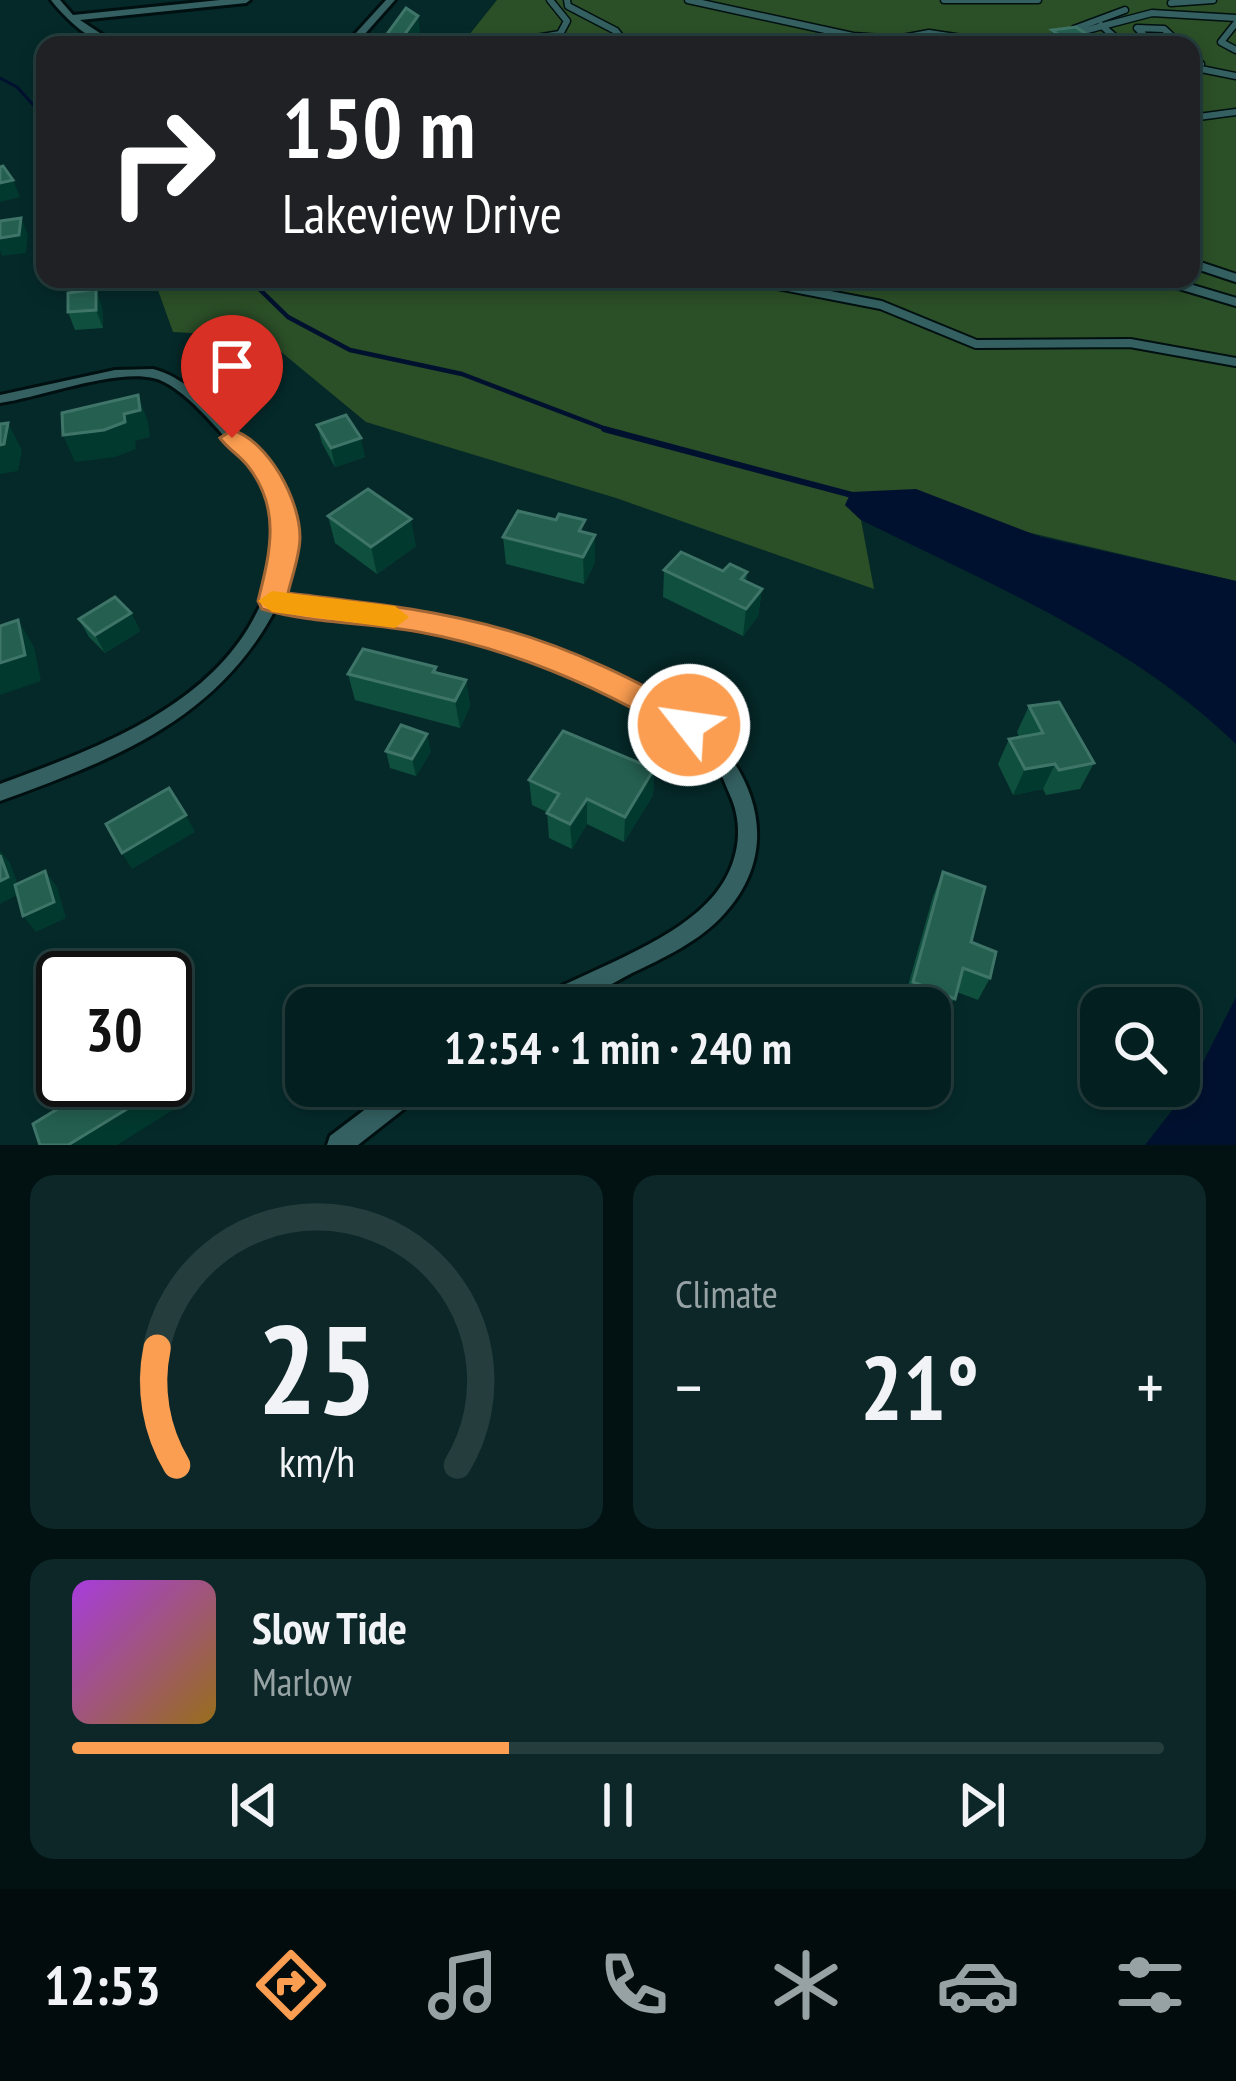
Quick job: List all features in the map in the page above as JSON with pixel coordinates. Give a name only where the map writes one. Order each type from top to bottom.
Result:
[{"type":"street","points":[[56,0],[71,18],[99,36]]},
{"type":"street","points":[[71,18],[246,0]]},
{"type":"street","points":[[358,36],[391,0]]},
{"type":"street","points":[[0,399],[133,374],[154,374],[177,384],[259,462],[273,483],[287,538],[272,601],[247,650],[203,693],[109,753],[0,793]]},
{"type":"street","points":[[272,601],[419,621],[504,640],[629,690],[689,725],[732,765],[750,824],[744,862],[710,915],[579,987]]},
{"type":"street","points":[[339,1145],[388,1107]]},
{"type":"lane","points":[[548,36],[560,34],[567,21],[550,0]]},
{"type":"lane","points":[[567,0],[568,6],[620,36]]},
{"type":"lane","points":[[688,0],[853,36]]},
{"type":"lane","points":[[944,0],[1038,0]]},
{"type":"lane","points":[[1047,36],[1118,11],[1214,0]]},
{"type":"lane","points":[[1066,36],[1121,16],[1182,8],[1236,20],[1221,42],[1236,50]]},
{"type":"lane","points":[[1121,16],[1145,36]]},
{"type":"lane","points":[[1100,25],[1113,36]]},
{"type":"lane","points":[[1137,28],[1164,29],[1171,36]]},
{"type":"lane","points":[[913,36],[949,36]]},
{"type":"lane","points":[[1200,68],[1236,76]]},
{"type":"lane","points":[[1200,117],[1236,112]]},
{"type":"lane","points":[[1200,266],[1236,278]]},
{"type":"lane","points":[[793,288],[881,305],[976,344],[1130,343],[1236,362]]},
{"type":"lane","points":[[1189,288],[1236,302]]},
{"type":"green space","points":[[497,0],[1236,0],[1236,581],[1014,529],[845,505],[861,520],[874,589],[616,498],[366,422],[263,337],[173,332],[157,288],[1200,288],[1200,36],[468,36]]},
{"type":"water","points":[[916,489],[1041,537],[1236,581],[1236,744],[1152,675],[1106,646],[1009,592],[861,520],[845,505],[851,492]]},
{"type":"water","points":[[1236,997],[1236,1145],[1145,1145],[1175,1107],[1200,1107],[1200,1068]]},
{"type":"building","points":[[406,8],[418,16],[404,36],[386,36]]},
{"type":"building","points":[[1076,27],[1089,36],[1060,36],[1052,30]]},
{"type":"building","points":[[0,167],[13,180],[0,183]]},
{"type":"building","points":[[21,218],[19,235],[0,238],[0,221]]},
{"type":"building","points":[[96,289],[96,310],[68,312],[68,293]]},
{"type":"building","points":[[138,395],[140,410],[124,414],[125,422],[63,435],[62,413]]},
{"type":"building","points":[[346,415],[361,438],[331,448],[317,425]]},
{"type":"building","points":[[8,423],[4,444],[0,445],[0,424]]},
{"type":"building","points":[[368,489],[411,519],[371,547],[328,516]]},
{"type":"building","points":[[518,511],[556,520],[559,514],[585,520],[579,531],[595,535],[583,557],[503,537]]},
{"type":"building","points":[[681,552],[723,571],[730,564],[747,572],[741,579],[762,589],[746,609],[664,570]]},
{"type":"building","points":[[115,597],[131,613],[95,635],[79,619]]},
{"type":"building","points":[[18,620],[25,655],[0,663],[0,626]]},
{"type":"building","points":[[363,649],[436,667],[433,672],[466,680],[455,701],[348,674]]},
{"type":"building","points":[[1059,702],[1094,763],[1059,770],[1055,764],[1025,769],[1009,739],[1043,733],[1029,706]]},
{"type":"building","points":[[401,725],[427,734],[412,759],[386,751]]},
{"type":"building","points":[[563,731],[654,769],[625,817],[587,799],[570,824],[547,813],[559,794],[529,780]]},
{"type":"building","points":[[169,788],[186,815],[122,853],[106,824]]},
{"type":"building","points":[[0,855],[8,877],[0,881]]},
{"type":"building","points":[[45,871],[54,902],[23,916],[15,885]]},
{"type":"building","points":[[943,872],[985,887],[971,942],[996,952],[990,978],[963,968],[955,999],[951,987],[913,982]]},
{"type":"building","points":[[61,1107],[130,1107],[68,1145],[40,1145],[33,1124]]},
{"type":"waterway","points":[[0,78],[17,87],[36,108]]},
{"type":"waterway","points":[[258,288],[288,317],[350,350],[462,374],[611,431]]},
{"type":"waterway","points":[[604,429],[611,431]]},
{"type":"waterway","points":[[611,431],[852,495]]},
{"type":"slow traffic","points":[[272,601],[395,617]]},
{"type":"route","points":[[232,438],[259,462],[282,509],[287,538],[272,601],[419,621],[504,640],[629,690],[689,725]]}]
